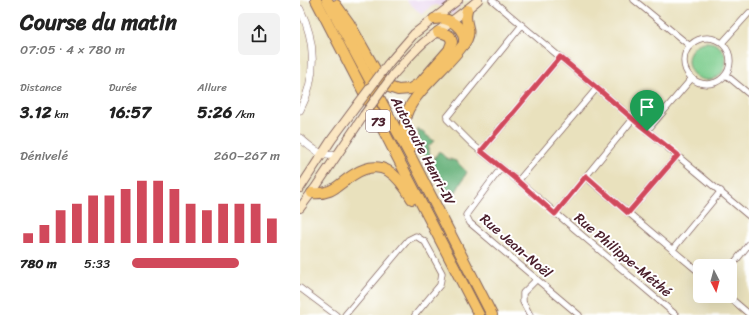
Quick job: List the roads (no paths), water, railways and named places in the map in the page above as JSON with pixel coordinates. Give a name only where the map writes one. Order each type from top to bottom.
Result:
[{"type":"highway","name":"Autoroute Henri-IV","points":[[316,0],[479,315]]},
{"type":"highway","name":"Autoroute Henri-IV","points":[[327,0],[492,315]]},
{"type":"highway","points":[[332,0],[349,23],[380,78],[389,87],[398,90],[405,90],[415,87],[449,50],[452,42],[450,36],[443,32],[438,32]]},
{"type":"highway","points":[[413,162],[412,151],[405,129],[405,116],[414,99],[464,44],[469,31],[465,19],[467,10]]},
{"type":"highway","points":[[434,19],[443,18],[452,22],[462,32],[464,44]]},
{"type":"highway","points":[[312,193],[325,193],[335,189],[351,176],[364,170],[374,168],[383,169],[394,175],[402,182],[431,235],[441,241]]},
{"type":"main road","points":[[300,188],[322,154],[388,64],[414,34],[458,0]]},
{"type":"main road","points":[[300,208],[312,193],[364,115],[416,49],[478,0]]},
{"type":"street","points":[[492,0],[749,216]]},
{"type":"street","points":[[634,0],[690,46]]},
{"type":"street","points":[[300,9],[310,35],[313,56],[311,78],[300,110]]},
{"type":"street","points":[[722,43],[748,16]]},
{"type":"street","name":"Rue Philippe-Méthé","points":[[522,25],[447,117],[447,119],[472,144],[676,315]]},
{"type":"street","points":[[708,38],[716,39],[722,43],[727,48],[730,55],[730,62],[726,75],[720,81],[713,84],[698,82],[692,78],[685,66],[684,59],[690,46],[701,39],[708,38]]},
{"type":"street","points":[[481,151],[560,57]]},
{"type":"street","points":[[726,75],[749,94]]},
{"type":"street","points":[[647,131],[692,78]]},
{"type":"street","points":[[518,181],[597,88]]},
{"type":"street","points":[[555,214],[633,120]]},
{"type":"street","points":[[300,138],[322,154],[329,156],[337,155]]},
{"type":"street","points":[[628,213],[678,155]]},
{"type":"street","name":"Rue Jean-Noël","points":[[501,168],[466,215],[470,224],[579,315]]},
{"type":"street","points":[[586,176],[693,267]]},
{"type":"street","points":[[673,249],[720,191]]},
{"type":"street","points":[[345,315],[408,240],[416,236],[426,242],[442,273],[440,285],[415,315]]},
{"type":"street","points":[[737,259],[749,244]]},
{"type":"street","points":[[530,315],[523,302],[523,293],[536,280]]},
{"type":"street","points":[[300,288],[336,315]]},
{"type":"street","points":[[736,303],[749,314]]}]
